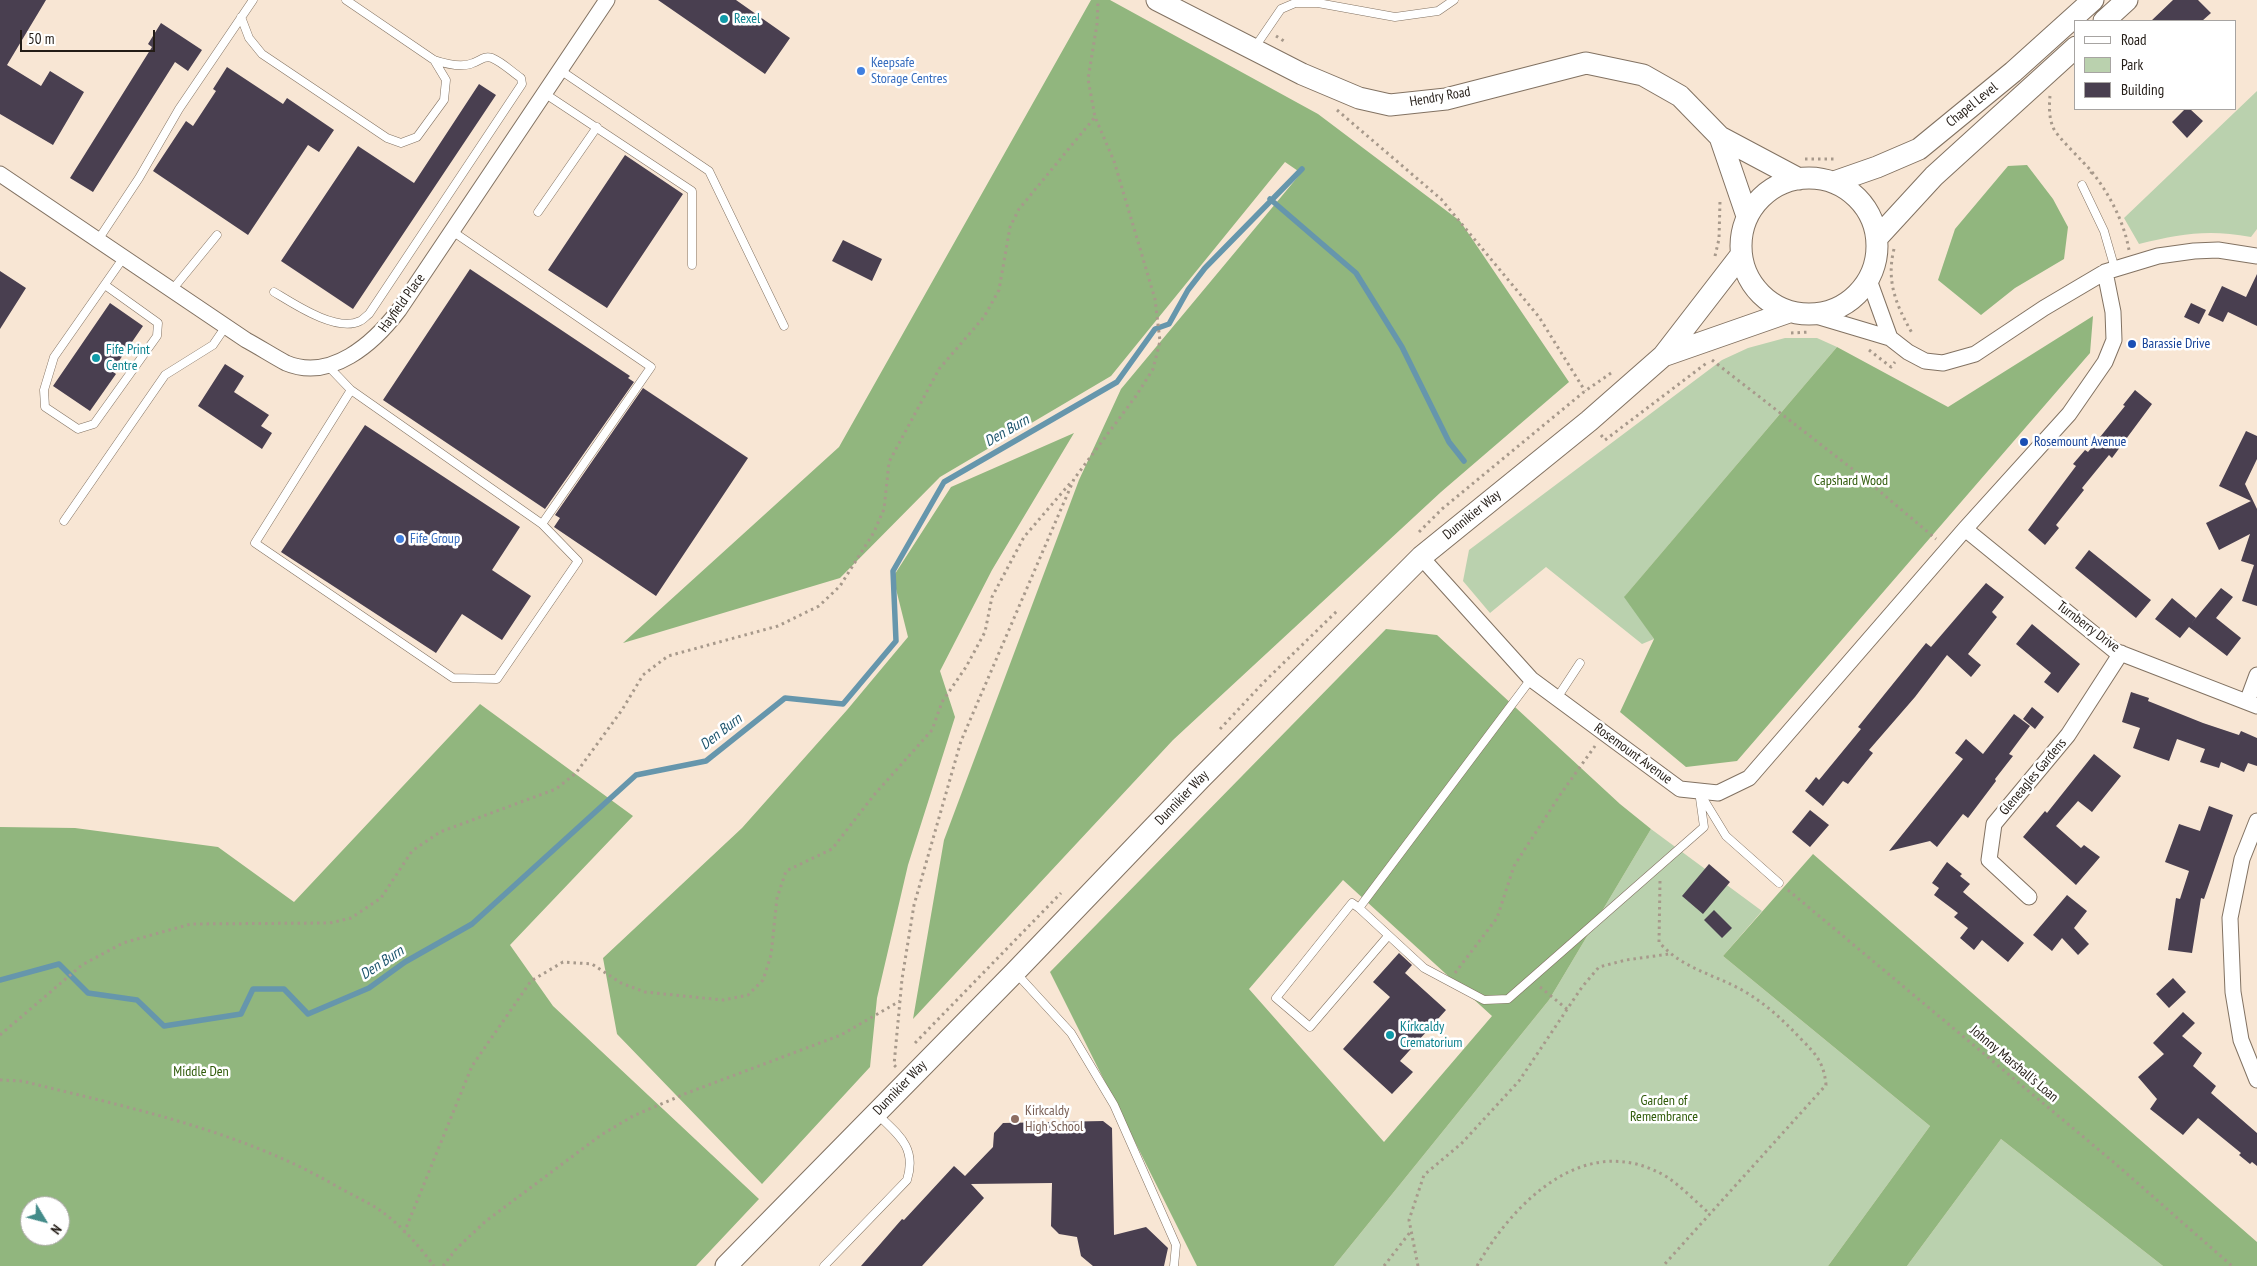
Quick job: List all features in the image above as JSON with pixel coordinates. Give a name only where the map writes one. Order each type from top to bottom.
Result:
[{"type":"main road","name":"Hendry Road","points":[[1157,0],[1302,74],[1359,98],[1390,105],[1446,99],[1586,64],[1643,75],[1680,96],[1720,137],[1798,179]]},
{"type":"main road","name":"Chapel Level","points":[[1834,182],[1919,149],[2013,72],[2093,0]]},
{"type":"main road","points":[[2105,20],[2127,0]]},
{"type":"main road","name":"Chapel Level","points":[[1887,240],[1934,176],[2074,49]]},
{"type":"main road","name":"Hendry Road","points":[[1720,137],[1747,216]]},
{"type":"main road","points":[[1816,178],[1834,182],[1850,191],[1863,204],[1887,240],[1876,259],[1869,280],[1854,298],[1816,323],[1771,304],[1757,291],[1746,274],[1741,255],[1741,235],[1747,216],[1760,198],[1778,185],[1798,179],[1816,178]]},
{"type":"main road","name":"Dunnikier Way","points":[[726,1266],[1015,972],[1201,778],[1421,557],[1589,420],[1663,356],[1741,255]]},
{"type":"main road","name":"Dunnikier Way","points":[[1663,356],[1789,312]]},
{"type":"street","name":"Hayfield Place","points":[[0,174],[226,326],[287,363],[306,368],[328,366],[363,349],[382,332],[452,231],[606,0]]},
{"type":"street","points":[[1816,323],[1890,338],[1904,350],[1925,361],[1943,363],[1975,354],[2044,308],[2110,271],[2158,256],[2194,251],[2218,250],[2257,256]]},
{"type":"street","name":"Rosemount Avenue","points":[[1421,557],[1531,679],[1680,789],[1718,793],[1749,778],[1948,548],[2069,414],[2105,362],[2114,340],[2110,271]]},
{"type":"street","points":[[1869,280],[1890,338]]},
{"type":"street","name":"Turnberry Drive","points":[[1965,529],[2114,650],[2252,704]]},
{"type":"street","name":"Gleneagles Gardens","points":[[2029,897],[1989,860],[1994,824],[2068,735],[2121,653]]},
{"type":"street","points":[[2252,704],[2257,675]]},
{"type":"street","points":[[2257,821],[2242,860],[2230,918],[2232,992],[2241,1040],[2257,1080]]},
{"type":"lane","points":[[98,240],[139,178],[179,109],[253,0]]},
{"type":"lane","points":[[274,292],[308,312],[325,319],[346,324],[359,322],[369,314],[521,88],[521,78],[492,58],[483,58],[472,64],[446,64],[434,60],[346,0]]},
{"type":"lane","points":[[1254,49],[1281,9],[1295,3],[1318,4],[1395,17],[1438,11],[1454,0]]},
{"type":"lane","points":[[241,17],[249,38],[262,54],[387,138],[402,143],[417,137],[444,100],[446,80],[434,60]]},
{"type":"lane","points":[[560,70],[709,171],[784,326]]},
{"type":"lane","points":[[544,93],[692,191],[692,265]]},
{"type":"lane","points":[[538,212],[597,128]]},
{"type":"lane","points":[[2082,184],[2104,231],[2110,271]]},
{"type":"lane","points":[[452,231],[651,367],[542,524]]},
{"type":"lane","points":[[172,290],[217,234]]},
{"type":"lane","points":[[105,286],[158,324],[157,336],[94,424],[78,430],[44,407],[44,390],[54,356],[124,257]]},
{"type":"lane","points":[[64,521],[165,375],[213,345],[226,326]]},
{"type":"lane","points":[[328,366],[351,390],[542,524],[578,561],[497,679],[453,678],[255,543],[351,390]]},
{"type":"lane","points":[[1557,698],[1580,663]]},
{"type":"lane","points":[[1358,908],[1531,679]]},
{"type":"lane","points":[[1388,936],[1310,1027],[1276,998],[1352,904],[1358,908],[1424,968],[1484,1000],[1508,999],[1704,827],[1699,791]]},
{"type":"lane","points":[[1699,791],[1726,836],[1779,883]]},
{"type":"lane","points":[[1015,972],[1071,1033],[1114,1105],[1176,1246],[1174,1266]]},
{"type":"lane","points":[[824,1266],[907,1180],[911,1166],[910,1154],[903,1139],[876,1113]]},
{"type":"path","points":[[404,1232],[472,1066],[530,981],[563,962],[592,964],[621,983],[645,992],[723,1000],[748,995],[763,980],[770,955],[776,898],[786,871],[832,849],[874,795],[932,730],[942,702],[966,667],[985,632],[992,597],[1024,537],[1074,479],[1136,396],[1153,369],[1160,341],[1155,299],[1114,161],[1095,117],[1088,79],[1097,24],[1098,0]]},
{"type":"path","points":[[2044,99],[2050,93],[2049,110],[2053,129],[2092,172],[2104,188],[2120,218],[2131,264]]},
{"type":"path","points":[[1334,106],[1339,114],[1441,200],[1539,317],[1585,391]]},
{"type":"path","points":[[0,1035],[82,965],[123,944],[191,924],[330,923],[351,918],[381,898],[412,851],[440,832],[556,789],[576,773],[622,710],[643,675],[668,656],[778,626],[820,606],[840,586],[874,532],[884,509],[889,462],[938,369],[984,317],[999,290],[1010,227],[1019,209],[1095,117]]},
{"type":"path","points":[[2082,184],[2092,172]]},
{"type":"path","points":[[1865,347],[1891,367],[1914,337],[1901,313],[1892,290],[1887,240]]},
{"type":"path","points":[[1786,334],[1816,323]]},
{"type":"path","points":[[1589,420],[1605,440],[1718,355]]},
{"type":"path","points":[[1712,360],[1864,478],[1948,548]]},
{"type":"path","points":[[894,1065],[900,1002],[914,905],[961,741],[1074,479]]},
{"type":"path","points":[[1449,981],[1497,918],[1514,866],[1560,795],[1604,734]]},
{"type":"path","points":[[1660,865],[1659,942],[1669,954],[1683,963],[1742,990],[1777,1013],[1806,1044],[1824,1067],[1826,1085],[1664,1266]]},
{"type":"path","name":"Johnny Marshall's Loan","points":[[1779,883],[2117,1165],[2232,1266]]},
{"type":"path","points":[[1418,1266],[1409,1220],[1424,1175],[1462,1143],[1519,1081],[1582,987],[1600,967],[1634,959],[1669,954]]},
{"type":"path","points":[[1530,979],[1568,1010]]},
{"type":"path","points":[[443,1266],[456,1248],[486,1221],[600,1135],[625,1121],[686,1093],[841,1035],[900,1002]]},
{"type":"path","points":[[0,1080],[22,1081],[176,1119],[238,1139],[316,1174],[382,1212],[421,1248],[434,1266]]},
{"type":"path","points":[[1477,1266],[1494,1238],[1520,1209],[1548,1184],[1569,1170],[1587,1164],[1612,1160],[1645,1168],[1667,1178],[1710,1214]]},
{"type":"path","points":[[1384,1266],[1411,1230]]},
{"type":"green space","points":[[1091,0],[1110,0],[1318,114],[1460,221],[1569,382],[1441,492],[1173,740],[913,1019],[944,840],[1079,480],[1121,389],[1301,173],[1285,162],[1111,376],[940,477],[840,578],[623,643],[839,447]]},
{"type":"green space","points":[[2257,91],[2257,229],[2251,237],[2207,233],[2139,244],[2124,218]]},
{"type":"green space","points":[[2027,165],[2053,199],[2068,227],[2064,259],[2015,288],[1981,315],[1938,280],[1955,229],[2008,166]]},
{"type":"green space","name":"Capshard Wood","points":[[2093,316],[2090,353],[1737,761],[1686,767],[1620,712],[1654,639],[1624,597],[1837,347],[1948,407]]},
{"type":"green space","points":[[1785,338],[1817,338],[1837,347],[1625,596],[1654,639],[1642,644],[1546,567],[1490,613],[1463,581],[1469,550],[1722,360],[1748,348]]},
{"type":"green space","points":[[1074,433],[992,570],[940,671],[955,717],[908,865],[877,998],[870,1067],[762,1184],[617,1034],[603,958],[742,828],[847,710],[908,637],[893,577],[951,487]]},
{"type":"green space","points":[[1386,629],[1437,635],[1620,804],[1651,829],[1549,1000],[1334,1266],[1197,1266],[1050,972]],"holes":[[[1343,880],[1492,1016],[1384,1142],[1249,989]]]},
{"type":"green space","name":"Middle Den","points":[[480,704],[633,816],[510,945],[553,1006],[759,1199],[696,1266],[0,1266],[0,827],[75,828],[218,847],[294,902]]},
{"type":"green space","name":"Garden of Remembrance","points":[[1651,829],[1762,911],[1723,956],[1930,1126],[1828,1266],[1334,1266],[1549,1000]]},
{"type":"green space","points":[[1813,854],[2257,1242],[2257,1266],[2163,1266],[2001,1139],[1907,1266],[1828,1266],[1930,1126],[1723,956]]},
{"type":"green space","points":[[2001,1139],[2163,1266],[1907,1266]]},
{"type":"building","points":[[0,0],[46,0],[7,65],[41,86],[50,71],[84,92],[53,145],[0,114]]},
{"type":"building","name":"Rexel","points":[[658,0],[736,0],[790,38],[765,74]]},
{"type":"building","points":[[2173,0],[2198,0],[2211,13],[2203,20],[2152,20]]},
{"type":"building","points":[[161,23],[202,50],[188,71],[175,62],[93,192],[70,178],[152,47],[148,44]]},
{"type":"building","points":[[227,67],[283,104],[287,98],[334,130],[319,152],[308,145],[248,235],[153,171],[186,121],[193,126],[216,91],[213,89]]},
{"type":"building","points":[[479,84],[496,95],[353,309],[281,261],[358,146],[414,183]]},
{"type":"building","points":[[2184,110],[2191,110],[2203,121],[2187,138],[2172,122]]},
{"type":"building","points":[[625,155],[683,194],[607,308],[548,270]]},
{"type":"building","points":[[843,240],[882,259],[872,281],[832,261]]},
{"type":"building","points":[[470,269],[630,376],[628,378],[634,382],[545,509],[383,400]]},
{"type":"building","points":[[0,271],[26,288],[0,329]]},
{"type":"building","points":[[2257,274],[2257,326],[2228,312],[2223,322],[2208,315],[2222,286],[2246,297]]},
{"type":"building","name":"Fife Print Centre","points":[[110,303],[143,326],[112,371],[116,374],[90,411],[53,386]]},
{"type":"building","points":[[2191,303],[2206,310],[2199,324],[2184,317]]},
{"type":"building","points":[[225,364],[244,376],[234,392],[269,415],[261,426],[272,433],[262,449],[198,406]]},
{"type":"building","points":[[643,388],[748,458],[656,596],[554,527],[560,518],[555,515]]},
{"type":"building","points":[[2135,390],[2152,404],[2112,458],[2109,455],[2082,488],[2084,490],[2056,525],[2059,528],[2045,545],[2028,530],[2076,466],[2073,464],[2085,450],[2088,452],[2125,406],[2123,405]]},
{"type":"building","name":"Fife Group","points":[[365,425],[520,527],[492,570],[531,596],[502,640],[462,614],[436,653],[281,552]]},
{"type":"building","points":[[2246,431],[2257,436],[2257,459],[2245,484],[2257,509],[2257,606],[2242,601],[2254,565],[2241,561],[2250,534],[2219,550],[2206,523],[2251,501],[2219,486]]},
{"type":"building","points":[[2089,550],[2151,600],[2136,618],[2075,568]]},
{"type":"building","points":[[1986,583],[2004,597],[1992,612],[1997,617],[1968,654],[1981,665],[1971,677],[1947,655],[1915,697],[1869,750],[1873,753],[1848,784],[1843,781],[1823,806],[1805,791],[1816,777],[1819,780],[1861,729],[1858,727],[1926,643],[1931,647]]},
{"type":"building","points":[[2221,588],[2233,597],[2216,618],[2241,638],[2227,656],[2189,627],[2180,638],[2155,619],[2172,598],[2196,618]]},
{"type":"building","points":[[2032,624],[2080,664],[2058,693],[2044,682],[2051,673],[2016,644]]},
{"type":"building","points":[[2131,692],[2149,698],[2148,701],[2203,723],[2239,735],[2241,731],[2257,738],[2257,766],[2248,763],[2244,772],[2221,762],[2219,768],[2200,762],[2205,749],[2177,739],[2169,761],[2133,748],[2140,728],[2122,722]]},
{"type":"building","points":[[2032,707],[2044,717],[2035,729],[2023,719]]},
{"type":"building","points":[[2014,714],[2030,726],[2009,754],[2013,756],[1968,818],[1963,814],[1937,847],[1930,841],[1889,851],[1963,759],[1955,753],[1966,739],[1983,754]]},
{"type":"building","points":[[2094,754],[2121,776],[2092,812],[2078,801],[2056,826],[2081,848],[2084,845],[2100,857],[2076,885],[2023,837],[2045,811],[2047,813]]},
{"type":"building","points":[[2209,806],[2233,815],[2204,899],[2201,898],[2192,953],[2168,950],[2176,898],[2180,899],[2189,871],[2165,862],[2179,824],[2200,831]]},
{"type":"building","points":[[1810,810],[1829,825],[1810,847],[1792,832]]},
{"type":"building","points":[[1947,862],[1962,874],[1960,876],[1970,884],[1963,892],[2024,943],[2008,962],[1982,940],[1974,950],[1960,938],[1968,928],[1954,917],[1958,913],[1934,895],[1939,888],[1932,883]]},
{"type":"building","points":[[1709,864],[1730,882],[1703,914],[1682,896]]},
{"type":"building","points":[[2067,895],[2087,911],[2074,928],[2089,944],[2078,955],[2062,938],[2052,951],[2033,935]]},
{"type":"building","points":[[1714,910],[1732,928],[1722,938],[1704,920]]},
{"type":"building","name":"Kirkcaldy Crematorium","points":[[1399,953],[1412,965],[1405,973],[1446,1010],[1400,1061],[1413,1072],[1392,1094],[1343,1049],[1390,997],[1373,982]]},
{"type":"building","points":[[2173,978],[2186,992],[2169,1008],[2156,994]]},
{"type":"building","points":[[2183,1012],[2195,1023],[2182,1036],[2202,1053],[2193,1066],[2216,1086],[2211,1093],[2257,1133],[2257,1166],[2252,1162],[2250,1164],[2239,1155],[2241,1153],[2198,1118],[2183,1135],[2150,1109],[2157,1099],[2138,1077],[2164,1054],[2153,1043]]},
{"type":"building","points":[[1103,1121],[1112,1128],[1114,1235],[1146,1227],[1168,1248],[1164,1266],[1093,1266],[1081,1256],[1077,1237],[1059,1234],[1051,1226],[1052,1183],[971,1184],[984,1198],[922,1266],[861,1266],[902,1219],[904,1220],[954,1166],[965,1176],[993,1147],[994,1133],[1003,1123]]},
{"type":"waterway","name":"Den Burn","points":[[0,980],[59,964],[88,993],[137,1000],[164,1026],[241,1014],[253,989],[284,989],[308,1014],[369,988],[405,962],[472,924],[636,775],[706,761],[785,698],[843,704],[896,641],[893,571],[944,482],[1117,382],[1155,329],[1169,324],[1188,290],[1205,268],[1302,169]]},
{"type":"waterway","points":[[1270,199],[1356,273],[1402,347],[1449,442],[1464,461]]},
{"type":"place","name":"Rexel","points":[[724,19]]},
{"type":"place","name":"Keepsafe Storage Centres","points":[[861,71]]},
{"type":"place","name":"Barassie Drive","points":[[2132,344]]},
{"type":"place","name":"Fife Print Centre","points":[[96,358]]},
{"type":"place","name":"Rosemount Avenue","points":[[2024,442]]},
{"type":"place","name":"Fife Group","points":[[400,539]]},
{"type":"place","name":"Kirkcaldy Crematorium","points":[[1390,1035]]},
{"type":"place","name":"Kirkcaldy High School","points":[[1015,1119]]}]
